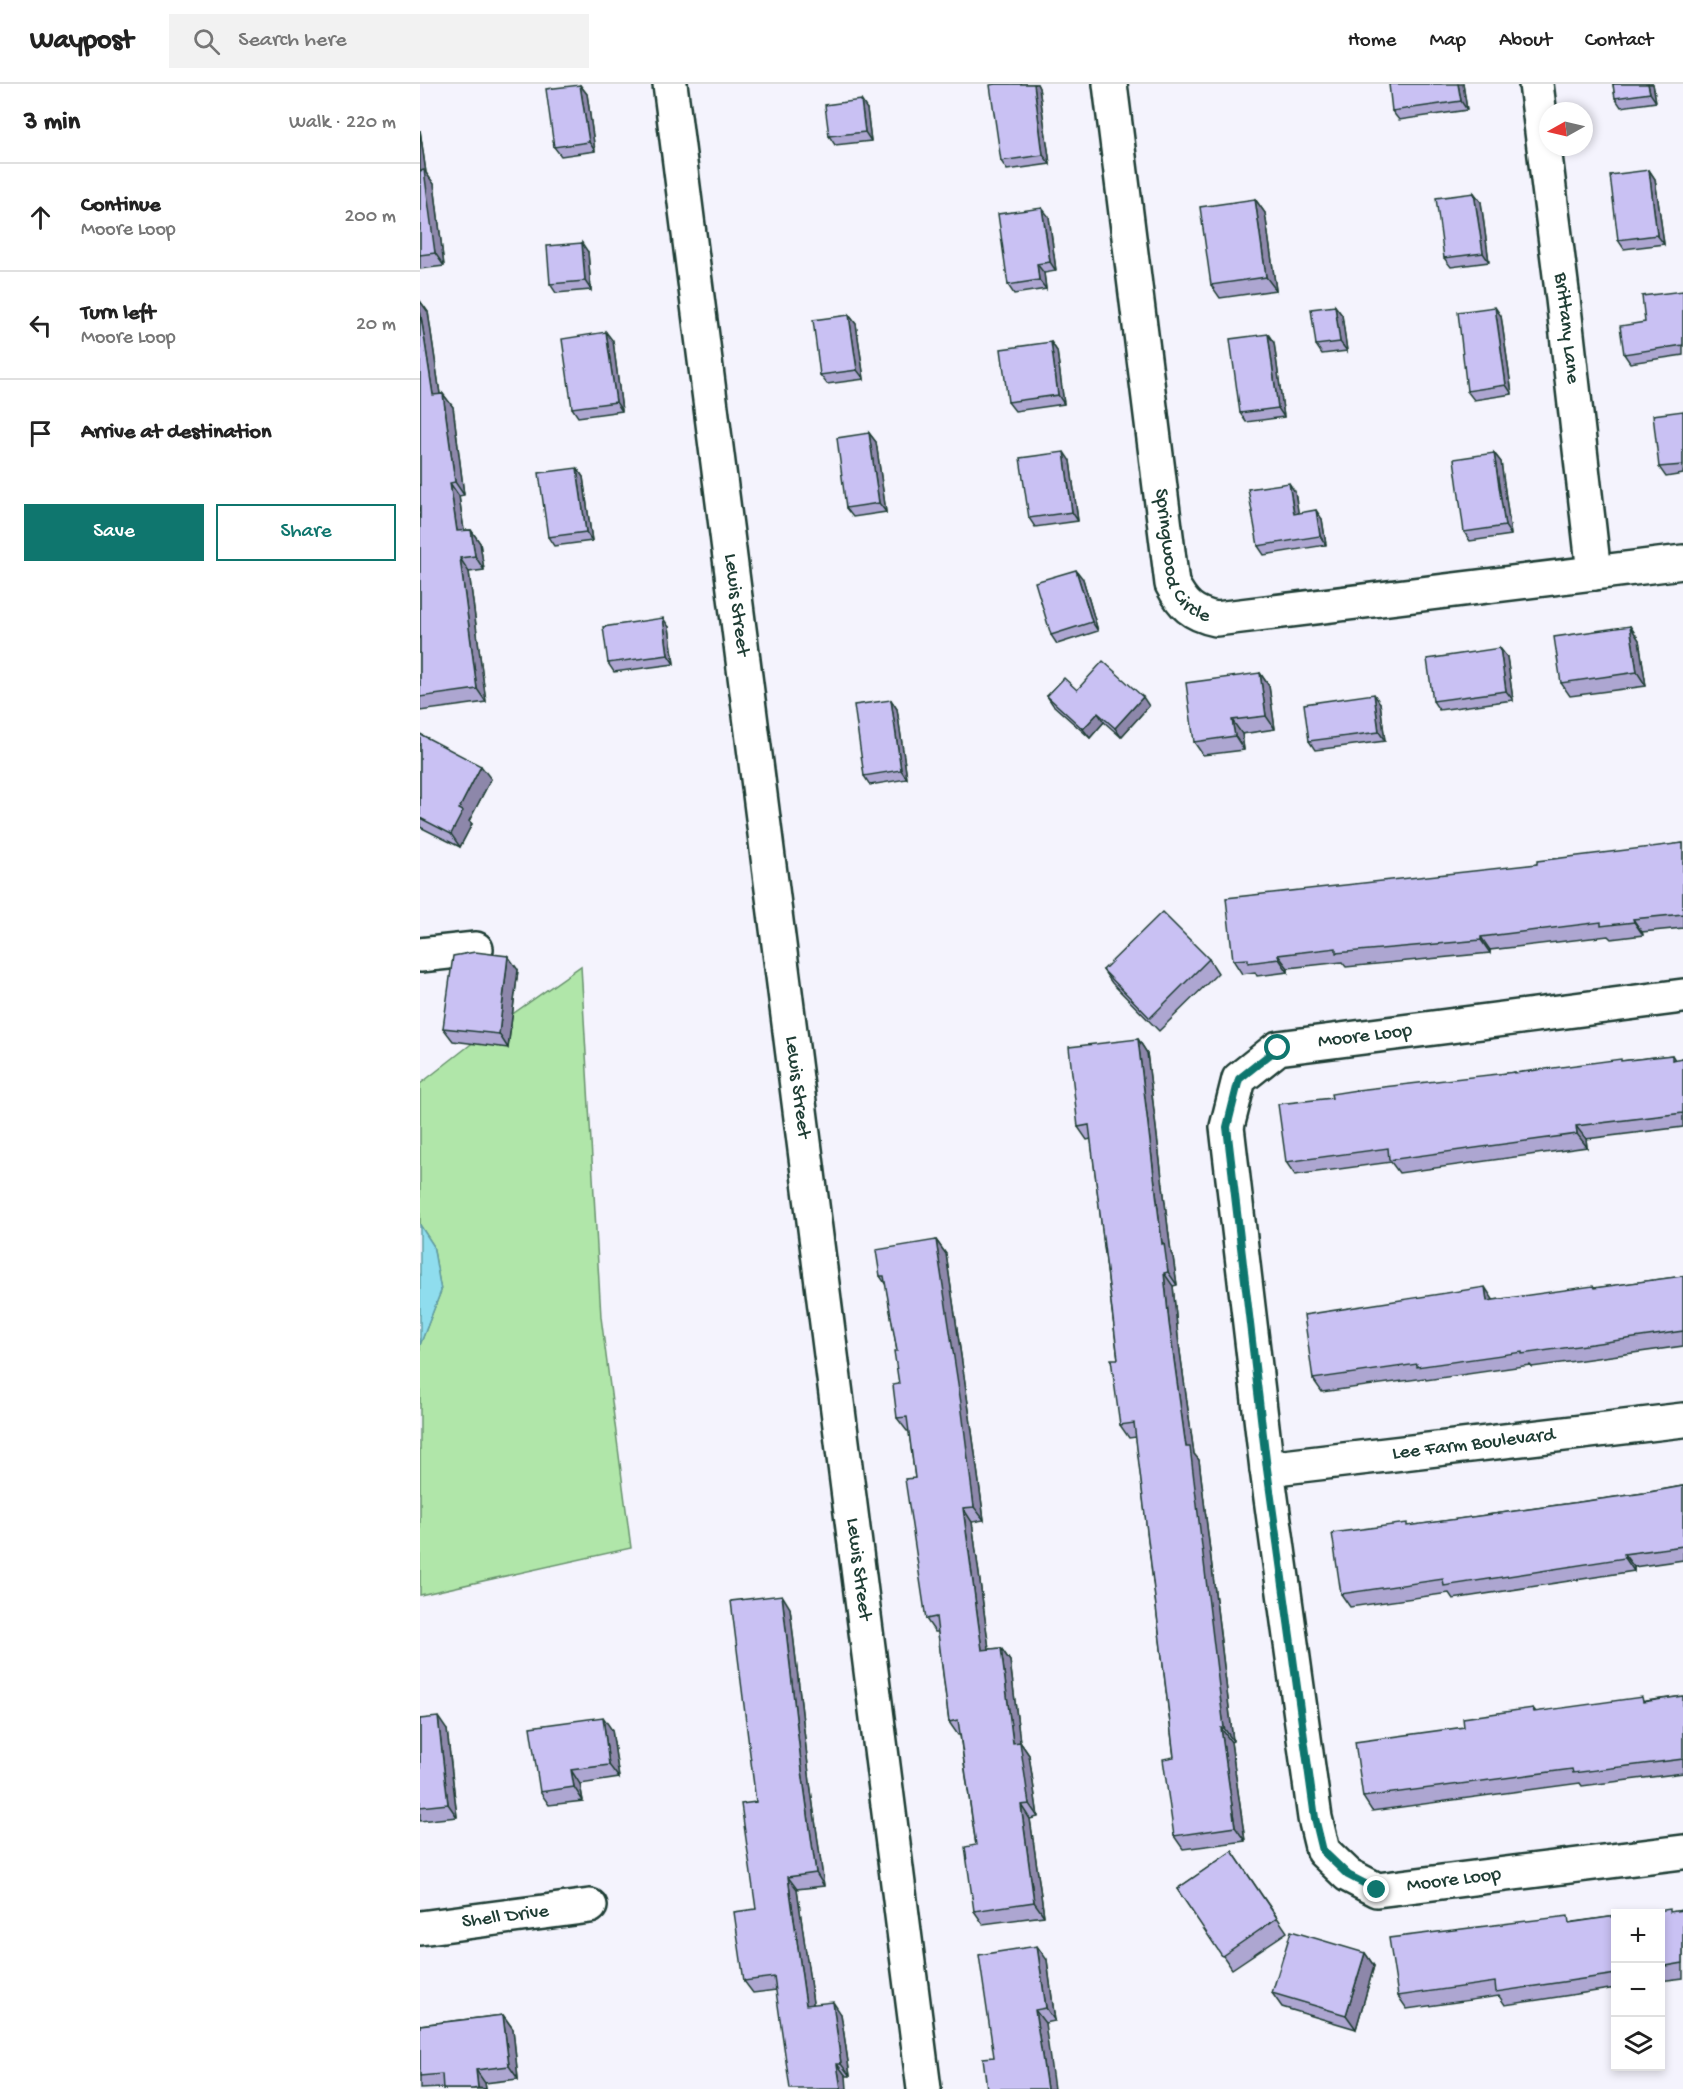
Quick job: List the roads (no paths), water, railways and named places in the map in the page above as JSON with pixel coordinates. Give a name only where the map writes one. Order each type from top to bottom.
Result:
[{"type":"street","name":"Lewis Street","points":[[669,84],[924,2089]]},
{"type":"street","name":"Springwood Circle","points":[[1110,84],[1172,584],[1182,602],[1202,616],[1216,619],[1683,562]]},
{"type":"street","name":"Brittany Lane","points":[[1536,84],[1594,573]]},
{"type":"street","points":[[420,955],[476,949]]},
{"type":"street","name":"Moore Loop","points":[[1683,996],[1278,1048],[1239,1079],[1227,1127],[1267,1469],[1315,1818],[1323,1851],[1348,1875],[1377,1890],[1683,1852]]},
{"type":"street","name":"Lee Farm Boulevard","points":[[1267,1469],[1683,1420]]},
{"type":"street","name":"Shell Drive","points":[[420,1928],[590,1906]]},
{"type":"water","points":[[420,1225],[433,1245],[441,1291],[420,1345]]}]
